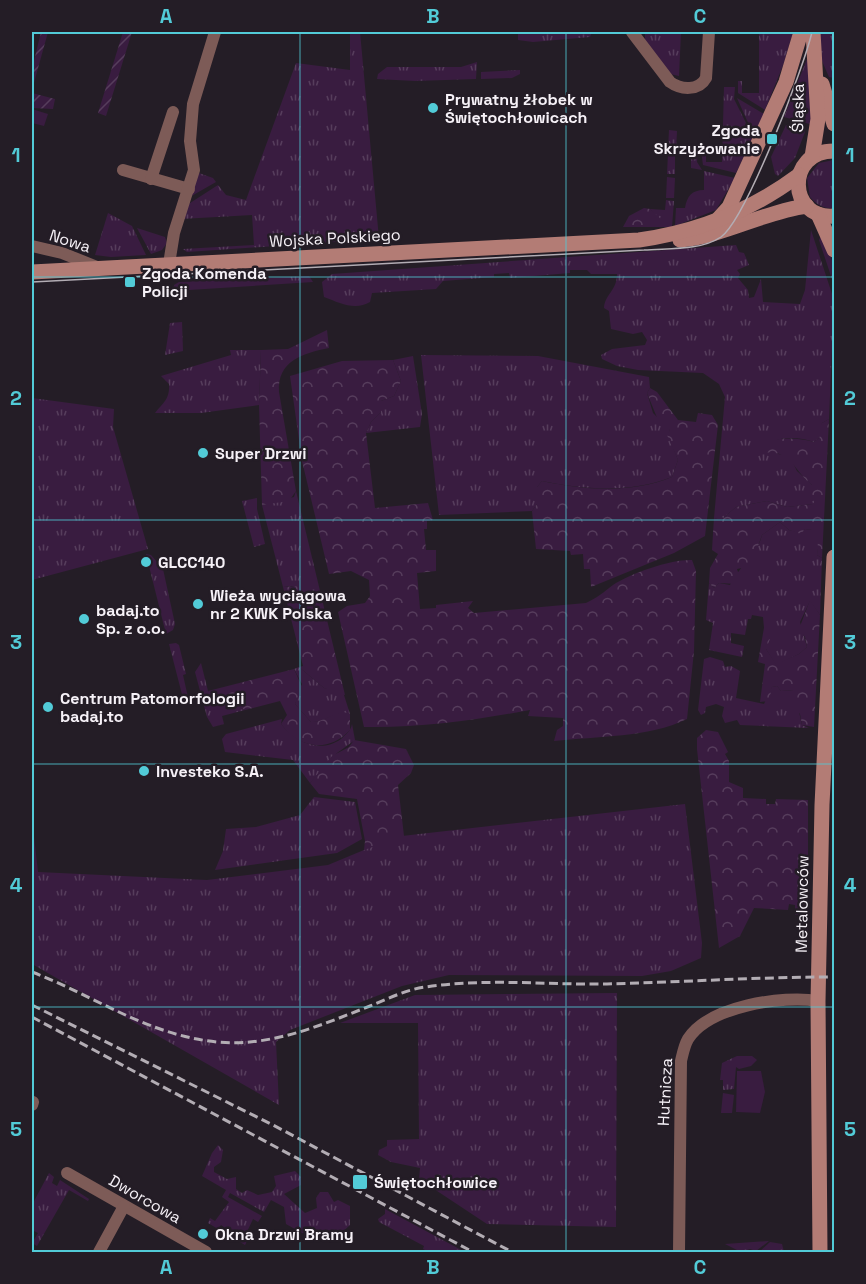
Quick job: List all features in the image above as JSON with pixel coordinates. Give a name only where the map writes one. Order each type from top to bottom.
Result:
[{"type":"street","points":[[169,264],[174,233],[194,170],[190,141],[193,104],[215,32]]},
{"type":"street","points":[[632,32],[670,82],[679,88],[698,86],[706,78],[709,32]]},
{"type":"street","points":[[714,222],[729,207],[743,179],[786,82],[801,32]]},
{"type":"street","name":"Śląska","points":[[812,157],[818,119],[813,32]]},
{"type":"street","name":"Śląska","points":[[816,60],[834,124]]},
{"type":"street","points":[[152,178],[172,112]]},
{"type":"street","points":[[639,240],[675,235],[714,222],[776,192],[799,175],[812,157],[834,151]]},
{"type":"street","points":[[123,170],[189,189]]},
{"type":"street","points":[[799,175],[798,189],[813,210],[834,250]]},
{"type":"street","points":[[639,240],[673,241],[708,236],[785,210],[813,210],[834,216]]},
{"type":"street","name":"Wojska Polskiego","points":[[32,272],[639,240]]},
{"type":"street","name":"Nowa","points":[[32,246],[62,253],[99,267]]},
{"type":"street","name":"Metalowców","points":[[820,1252],[818,1001],[822,805],[834,557]]},
{"type":"street","name":"Hutnicza","points":[[679,1252],[681,1061],[689,1037],[702,1024],[738,1008],[789,1000],[818,1001]]},
{"type":"street","name":"Dworcowa","points":[[67,1173],[206,1252]]},
{"type":"street","points":[[99,1252],[124,1206]]},
{"type":"green space","points":[[41,32],[48,32],[32,90],[32,69]]},
{"type":"green space","points":[[123,32],[132,32],[106,116],[98,113]]},
{"type":"green space","points":[[350,32],[360,32],[379,239],[187,252],[183,249],[254,245],[252,215],[181,219],[187,205],[218,185],[226,195],[246,200],[296,63],[350,70]]},
{"type":"green space","points":[[518,32],[592,32],[590,37],[533,42],[518,40]]},
{"type":"green space","points":[[645,32],[681,32],[679,76],[670,74],[645,40]]},
{"type":"green space","points":[[759,32],[793,32],[784,63],[765,110],[738,93],[738,81],[742,81],[742,93],[759,93]]},
{"type":"green space","points":[[819,32],[834,32],[834,78],[829,77],[822,61]]},
{"type":"green space","points":[[809,54],[813,125],[784,117]]},
{"type":"green space","points":[[477,62],[476,79],[415,81],[377,79],[378,74],[387,67],[461,67]]},
{"type":"green space","points":[[520,70],[520,74],[512,78],[481,79],[481,72]]},
{"type":"green space","points":[[724,87],[735,87],[734,99],[753,137],[736,173],[703,165],[701,150],[706,150],[706,162],[722,162]]},
{"type":"green space","points":[[32,93],[55,99],[53,109],[32,108]]},
{"type":"green space","points":[[737,98],[764,114],[754,136]]},
{"type":"green space","points":[[32,109],[48,114],[44,126],[32,123]]},
{"type":"green space","points":[[786,125],[804,128],[805,132],[795,158],[778,176],[775,174],[771,157]]},
{"type":"green space","points":[[669,130],[677,131],[676,151],[668,150]]},
{"type":"green space","points":[[691,149],[698,149],[697,162],[702,170],[691,168]]},
{"type":"green space","points":[[668,154],[675,154],[675,174],[667,174]]},
{"type":"green space","points":[[834,160],[834,208],[827,208],[810,197],[807,178],[819,163]]},
{"type":"green space","points":[[704,171],[735,178],[716,210],[675,226],[676,208],[685,208],[691,194],[704,190]]},
{"type":"green space","points":[[196,172],[213,178],[216,182],[188,198]]},
{"type":"green space","points":[[667,177],[675,178],[674,198],[666,198]]},
{"type":"green space","points":[[666,200],[674,201],[672,227],[654,227],[657,217],[650,209],[665,210]]},
{"type":"green space","points":[[644,208],[650,209],[663,221],[654,227],[623,227],[629,216]]},
{"type":"green space","points":[[108,213],[132,226],[146,255],[111,257],[95,255]]},
{"type":"green space","points":[[137,228],[165,237],[167,243],[162,250],[151,254]]},
{"type":"green space","points":[[811,230],[834,300],[829,419],[822,423],[820,437],[814,442],[790,438],[767,444],[778,454],[785,455],[792,461],[797,471],[812,485],[817,499],[813,504],[787,507],[767,501],[736,507],[721,520],[714,518],[725,397],[719,384],[703,373],[638,370],[617,366],[602,359],[601,355],[612,349],[645,345],[647,340],[642,332],[633,334],[611,329],[609,311],[604,308],[606,299],[615,285],[617,274],[591,274],[587,270],[570,270],[570,273],[510,278],[509,273],[494,274],[494,277],[443,281],[436,289],[372,293],[370,302],[359,306],[347,305],[324,297],[322,282],[332,274],[736,245],[739,252],[744,253],[749,265],[737,270],[740,274],[738,278],[748,290],[749,298],[754,297],[761,279],[763,302],[800,304],[805,290]]},
{"type":"green space","points":[[824,235],[834,267],[834,285],[819,240]]},
{"type":"green space","points":[[309,276],[313,282],[173,291],[174,285],[179,282]]},
{"type":"green space","points":[[182,322],[183,351],[165,355],[170,323]]},
{"type":"green space","points":[[327,330],[329,348],[301,356],[287,366],[282,373],[279,392],[296,491],[289,501],[262,505],[259,405],[261,350],[288,349]]},
{"type":"green space","points":[[230,350],[261,350],[259,405],[201,413],[155,413],[166,400],[168,393],[169,384],[161,376],[231,355]]},
{"type":"green space","points":[[421,355],[538,356],[649,377],[650,388],[647,393],[653,413],[670,430],[668,435],[678,460],[672,477],[624,488],[591,488],[542,481],[537,487],[537,504],[532,511],[439,515]]},
{"type":"green space","points":[[413,356],[422,414],[420,427],[366,433],[371,422],[381,412],[381,401],[394,396],[401,381],[393,360]]},
{"type":"green space","points":[[393,360],[401,381],[394,396],[381,401],[381,412],[371,422],[366,433],[375,508],[428,503],[433,520],[427,521],[427,529],[424,529],[426,550],[436,550],[436,571],[417,573],[420,609],[473,601],[468,608],[474,613],[586,603],[621,580],[663,564],[692,560],[696,571],[694,651],[687,719],[656,730],[639,733],[554,741],[557,730],[563,726],[563,718],[528,716],[530,710],[448,723],[364,727],[338,612],[347,606],[365,603],[370,596],[369,580],[351,571],[329,574],[302,461],[290,376],[342,361]]},
{"type":"green space","points":[[650,388],[657,392],[678,420],[696,422],[698,413],[712,415],[718,425],[705,536],[674,553],[591,587],[590,569],[584,569],[583,554],[571,555],[570,551],[536,549],[532,511],[537,504],[537,487],[542,481],[574,487],[624,488],[672,477],[678,460],[667,435],[670,430],[660,425],[647,393]]},
{"type":"green space","points":[[32,398],[114,409],[113,427],[148,549],[32,580]]},
{"type":"green space","points":[[829,419],[822,558],[817,555],[818,541],[812,538],[812,530],[805,529],[801,534],[789,530],[780,522],[762,535],[751,566],[737,569],[740,578],[736,584],[719,583],[714,588],[709,583],[710,568],[718,554],[712,550],[714,518],[721,520],[736,507],[767,501],[787,507],[813,504],[816,499],[811,493],[812,485],[786,457],[780,454],[763,453],[757,448],[769,441],[784,439],[814,442],[820,437],[818,432],[822,423]]},
{"type":"green space","points":[[296,491],[321,595],[292,586],[283,587],[262,505],[294,497]]},
{"type":"green space","points":[[257,498],[257,509],[265,544],[254,547],[242,501]]},
{"type":"green space","points":[[780,522],[789,530],[801,533],[805,529],[812,530],[819,541],[817,555],[822,558],[820,615],[810,601],[800,622],[807,647],[799,654],[776,665],[766,649],[763,617],[752,615],[751,619],[748,619],[745,635],[731,633],[731,643],[744,646],[742,657],[709,650],[713,623],[706,620],[709,583],[714,588],[719,583],[730,585],[756,549],[762,535]]},
{"type":"green space","points":[[146,554],[151,555],[163,569],[175,624],[173,630],[166,634]]},
{"type":"green space","points":[[302,586],[321,595],[345,695],[324,688],[299,667],[303,666],[283,587]]},
{"type":"green space","points":[[810,600],[820,615],[814,727],[802,725],[800,714],[792,704],[793,690],[781,691],[777,686],[772,687],[769,701],[760,702],[765,664],[758,662],[765,622],[770,639],[766,649],[776,664],[799,654],[807,647],[805,637],[799,629]]},
{"type":"green space","points":[[169,644],[179,645],[186,674],[183,675],[189,702],[185,706]]},
{"type":"green space","points":[[710,657],[723,661],[725,667],[731,666],[740,671],[736,698],[764,704],[772,687],[777,686],[781,691],[794,690],[802,725],[809,728],[740,725],[737,720],[725,723],[722,716],[724,707],[716,704],[706,707],[705,713],[701,715],[698,710],[704,659]]},
{"type":"green space","points":[[201,663],[208,691],[245,710],[222,716],[224,724],[213,727],[207,717],[195,672]]},
{"type":"green space","points":[[299,667],[324,688],[343,692],[350,714],[340,713],[311,722],[295,704],[302,684],[294,669]]},
{"type":"green space","points":[[294,669],[302,687],[295,704],[311,722],[335,714],[350,714],[350,730],[342,737],[324,745],[305,743],[296,739],[281,724],[287,715],[280,701],[245,710],[208,691]]},
{"type":"green space","points":[[282,719],[281,724],[293,736],[308,744],[325,746],[333,743],[351,729],[352,724],[355,740],[337,753],[310,783],[293,760],[225,752],[222,739],[226,734]]},
{"type":"green space","points":[[706,730],[718,732],[728,752],[725,754],[729,761],[729,782],[743,788],[743,798],[766,799],[766,804],[775,804],[776,799],[808,800],[808,945],[798,945],[798,915],[795,915],[795,905],[789,904],[788,910],[754,908],[740,936],[719,948],[697,749],[697,738]]},
{"type":"green space","points":[[354,740],[406,749],[414,765],[411,773],[398,785],[404,836],[364,850],[365,841],[357,799],[319,794],[310,783],[332,756],[349,747]]},
{"type":"green space","points":[[314,797],[355,802],[362,839],[337,853],[215,870],[223,851],[226,829],[256,827],[300,815]]},
{"type":"green space","points":[[685,804],[702,943],[701,958],[671,971],[642,976],[449,975],[402,986],[290,1030],[276,1042],[279,1105],[32,964],[32,819],[38,872],[207,880],[328,865],[369,846],[402,836]]},
{"type":"green space","points":[[617,993],[616,1227],[487,1224],[419,1179],[420,1168],[391,1162],[378,1155],[379,1150],[387,1146],[387,1140],[419,1139],[418,1023],[340,1023],[415,995]]},
{"type":"green space","points":[[737,1056],[752,1056],[757,1060],[751,1066],[739,1069],[736,1067],[734,1089],[723,1090],[723,1080],[720,1080],[722,1063]]},
{"type":"green space","points":[[737,1071],[761,1071],[765,1092],[760,1113],[736,1112]]},
{"type":"green space","points":[[723,1093],[734,1095],[732,1113],[721,1113]]},
{"type":"green space","points":[[218,1145],[223,1150],[221,1162],[214,1167],[214,1172],[227,1179],[236,1177],[236,1189],[242,1193],[247,1190],[258,1195],[272,1192],[276,1186],[274,1176],[295,1171],[301,1177],[301,1185],[284,1194],[305,1213],[317,1208],[316,1198],[320,1192],[328,1192],[334,1202],[338,1200],[350,1206],[350,1225],[337,1237],[327,1233],[316,1238],[315,1233],[302,1233],[286,1224],[284,1207],[271,1200],[264,1212],[230,1193],[228,1197],[262,1216],[258,1222],[253,1219],[245,1236],[248,1239],[245,1245],[221,1225],[218,1229],[208,1223],[210,1218],[215,1221],[229,1202],[222,1197],[226,1190],[202,1176]]},
{"type":"green space","points":[[49,1173],[54,1177],[52,1183],[57,1186],[60,1180],[89,1199],[88,1201],[69,1190],[37,1246],[32,1243],[38,1233],[32,1230],[32,1205]]},
{"type":"green space","points":[[385,1209],[465,1252],[429,1252],[423,1249],[424,1246],[379,1222],[378,1219],[385,1214]]},
{"type":"green space","points":[[769,1241],[756,1251],[750,1249],[741,1252],[725,1244]]},
{"type":"green space","points":[[770,1242],[782,1244],[784,1252],[759,1252]]},
{"type":"tram line","points":[[32,282],[673,249],[703,245],[721,237],[745,202],[773,141],[812,32]]},
{"type":"railway","points":[[32,972],[144,1023],[167,1031],[192,1038],[237,1043],[296,1033],[405,992],[449,984],[494,982],[607,984],[834,977]]},
{"type":"railway","points":[[32,1005],[273,1125],[512,1252]]},
{"type":"railway","points":[[32,1017],[473,1252]]},
{"type":"place","name":"Prywatny żłobek w Świętochłowicach","points":[[433,108]]},
{"type":"place","name":"Zgoda Skrzyżowanie","points":[[772,139]]},
{"type":"place","name":"Zgoda Komenda Policji","points":[[130,282]]},
{"type":"place","name":"Super Drzwi","points":[[203,453]]},
{"type":"place","name":"GLCC140","points":[[146,562]]},
{"type":"place","name":"Wieża wyciągowa nr 2 KWK Polska","points":[[198,604]]},
{"type":"place","name":"badaj.to Sp. z o.o.","points":[[84,619]]},
{"type":"place","name":"Centrum Patomorfologii badaj.to","points":[[48,707]]},
{"type":"place","name":"Investeko S.A.","points":[[144,771]]},
{"type":"place","name":"Świętochłowice","points":[[360,1182]]},
{"type":"place","name":"Okna Drzwi Bramy","points":[[203,1234]]}]
